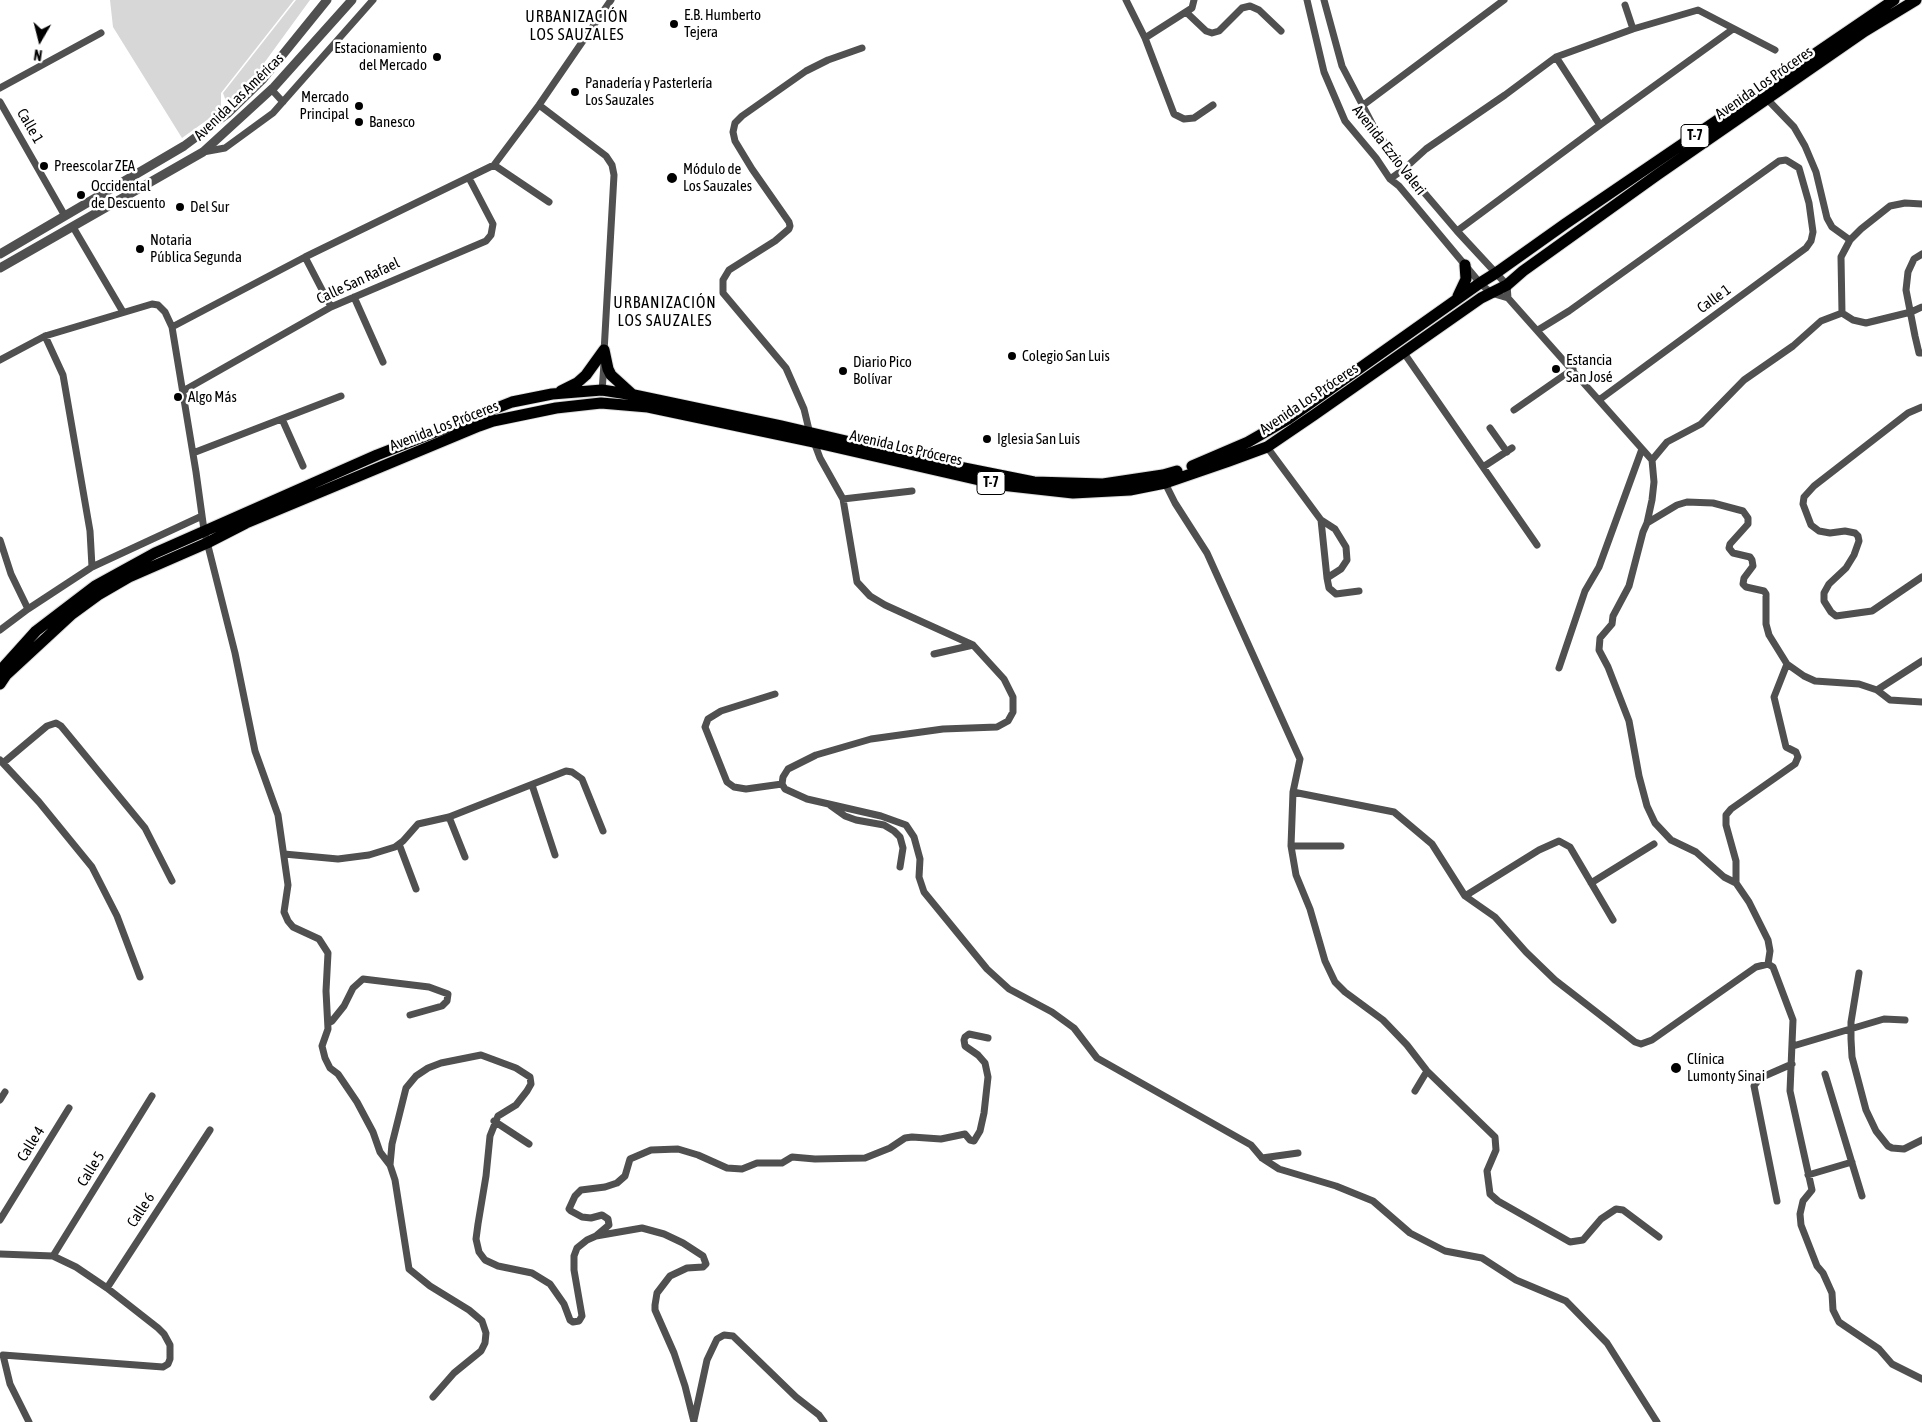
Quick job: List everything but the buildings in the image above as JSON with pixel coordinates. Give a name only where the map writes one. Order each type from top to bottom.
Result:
[{"type":"highway","name":"Avenida Los Próceres","points":[[0,684],[6,675],[72,614],[98,595],[129,577],[207,544],[246,523],[493,421],[556,408],[602,403],[648,407],[1034,482],[1103,484],[1164,475],[1204,461],[1261,436],[1288,419],[1480,282],[1496,273],[1894,0]]},
{"type":"highway","name":"Avenida Los Próceres","points":[[0,671],[36,631],[95,586],[156,553],[204,530],[377,455],[512,402],[558,393],[602,390],[634,395],[812,438],[944,473],[1001,485],[1072,493],[1109,492],[1165,483],[1267,447],[1491,293],[1507,285],[1523,270],[1865,30],[1916,0]]},
{"type":"highway","points":[[1455,301],[1464,284],[1465,265]]},
{"type":"highway","name":"T-7","points":[[558,393],[586,376],[604,350]]},
{"type":"highway","points":[[604,350],[608,369],[612,376],[634,395]]},
{"type":"street","name":"Avenida Las Américas","points":[[0,268],[202,152],[271,90],[352,0]]},
{"type":"street","points":[[202,152],[224,148],[273,113],[373,0]]},
{"type":"street","points":[[172,327],[305,257],[494,165],[539,105],[611,0]]},
{"type":"street","points":[[1126,0],[1145,38],[1174,114],[1184,119],[1194,118],[1213,105]]},
{"type":"street","points":[[1145,38],[1192,8],[1194,0]]},
{"type":"street","name":"Avenida Ezzio Valeri","points":[[1307,0],[1324,72],[1345,121],[1376,158],[1390,179],[1491,293]]},
{"type":"street","name":"Avenida Ezzio Valeri","points":[[1324,0],[1342,66],[1375,130],[1404,169],[1456,231],[1507,285]]},
{"type":"street","points":[[1362,106],[1504,0]]},
{"type":"street","name":"Avenida Las Américas","points":[[0,254],[184,146],[227,114],[263,79],[324,2]]},
{"type":"street","points":[[1625,5],[1633,29]]},
{"type":"street","points":[[1186,12],[1206,31],[1212,33],[1219,31],[1242,8],[1250,6],[1259,10],[1281,31]]},
{"type":"street","points":[[1390,179],[1426,149],[1505,95],[1556,57],[1633,29],[1698,10],[1733,30],[1775,50]]},
{"type":"street","points":[[1456,231],[1733,30]]},
{"type":"street","points":[[0,88],[101,33]]},
{"type":"street","points":[[862,48],[828,60],[806,71],[742,116],[735,123],[733,132],[735,141],[790,226],[775,241],[729,270],[723,280],[723,293],[786,368],[804,409],[820,458],[843,499],[854,569],[858,582],[870,596],[885,606],[973,645],[1004,679],[1013,697],[1012,712],[1008,721],[997,727],[943,729],[871,739],[816,755],[788,769],[783,777],[782,784],[794,794],[881,816],[906,825],[914,836],[920,859],[919,877],[924,892],[987,969],[1009,989],[1052,1012],[1074,1028],[1097,1058],[1251,1145],[1262,1158],[1280,1169],[1336,1186],[1373,1201],[1410,1233],[1419,1238],[1445,1251],[1482,1258],[1516,1280],[1566,1301],[1607,1343],[1657,1422]]},
{"type":"street","points":[[1556,57],[1600,125]]},
{"type":"street","points":[[271,90],[282,102]]},
{"type":"street","points":[[1767,99],[1794,127],[1805,146],[1816,172],[1827,218],[1832,226],[1850,240]]},
{"type":"street","name":"Calle 1","points":[[0,102],[65,216]]},
{"type":"street","points":[[539,105],[606,156],[612,165],[614,175],[602,403]]},
{"type":"street","name":"Calle 1","points":[[1538,330],[1569,311],[1779,161],[1786,160],[1794,163],[1799,168],[1809,203],[1813,232],[1811,242],[1806,248],[1599,400]]},
{"type":"street","points":[[494,165],[549,202]]},
{"type":"street","name":"Calle San Rafael","points":[[183,391],[331,307],[486,240],[491,235],[493,224],[468,178]]},
{"type":"street","points":[[1842,313],[1841,257],[1850,240],[1890,206],[1905,203],[1922,204]]},
{"type":"street","points":[[73,227],[122,312]]},
{"type":"street","points":[[1922,254],[1914,259],[1908,272],[1906,290],[1919,353],[1922,353]]},
{"type":"street","points":[[305,257],[331,307]]},
{"type":"street","points":[[1507,285],[1508,298]]},
{"type":"street","points":[[1491,293],[1508,298],[1652,460],[1654,482],[1647,522],[1629,586],[1612,616],[1612,624],[1600,638],[1599,650],[1608,667],[1629,721],[1639,776],[1647,806],[1655,823],[1671,840],[1696,852],[1724,877],[1736,883],[1749,902],[1768,940],[1770,951],[1768,964]]},
{"type":"street","points":[[354,296],[383,362]]},
{"type":"street","points":[[1,356],[45,336],[152,304],[158,305],[165,312],[172,327],[207,544],[236,653],[255,752],[278,815],[288,885],[284,912],[293,927],[319,939],[328,953],[326,991],[328,1032],[322,1043],[325,1058],[330,1068],[338,1074],[357,1102],[374,1132],[380,1152],[390,1165],[395,1180],[409,1269],[430,1286],[469,1310],[482,1321],[486,1333],[485,1343],[481,1351],[454,1372],[433,1397]]},
{"type":"street","points":[[1842,313],[1853,320],[1866,323],[1911,312],[1922,307]]},
{"type":"street","points":[[1652,460],[1667,442],[1701,424],[1744,380],[1793,346],[1821,321],[1842,313]]},
{"type":"street","points":[[45,336],[63,375],[90,531],[92,566]]},
{"type":"street","points":[[1404,353],[1537,545]]},
{"type":"street","points":[[1514,410],[1573,369]]},
{"type":"street","points":[[193,453],[341,396]]},
{"type":"street","points":[[1922,407],[1908,413],[1814,486],[1804,497],[1803,504],[1811,525],[1819,532],[1844,531],[1855,533],[1858,536],[1859,541],[1854,555],[1846,568],[1829,584],[1824,593],[1824,601],[1836,616],[1872,611],[1922,577]]},
{"type":"street","points":[[282,418],[303,466]]},
{"type":"street","points":[[1484,467],[1509,450],[1490,428]]},
{"type":"street","points":[[1267,447],[1321,520],[1335,529],[1346,547],[1347,560],[1341,568],[1327,578]]},
{"type":"street","points":[[1560,668],[1585,591],[1599,568],[1642,449]]},
{"type":"street","points":[[1165,483],[1175,503],[1208,553],[1300,759],[1292,792],[1291,846],[1296,875],[1310,909],[1325,961],[1335,982],[1382,1020],[1407,1045],[1427,1071],[1495,1137],[1496,1150],[1487,1171],[1490,1194],[1498,1201],[1570,1242],[1583,1240],[1606,1214],[1616,1209],[1623,1210],[1659,1238]]},
{"type":"street","points":[[843,499],[912,491]]},
{"type":"street","points":[[1647,522],[1677,505],[1698,501],[1743,511],[1748,524],[1730,544],[1730,552],[1750,557],[1752,560],[1753,566],[1744,578],[1743,584],[1746,587],[1764,591],[1766,594],[1766,624],[1769,635],[1787,664],[1815,681],[1859,684],[1877,690],[1890,700],[1922,702]]},
{"type":"street","points":[[0,630],[92,566],[202,516]]},
{"type":"street","points":[[1321,520],[1329,588],[1336,594],[1359,591]]},
{"type":"street","points":[[0,540],[11,574],[28,609]]},
{"type":"street","points":[[934,654],[973,645]]},
{"type":"street","points":[[1877,690],[1922,661]]},
{"type":"street","points":[[1736,883],[1736,861],[1726,825],[1726,815],[1731,809],[1795,764],[1798,757],[1796,752],[1786,747],[1774,697],[1787,664]]},
{"type":"street","points":[[775,694],[721,711],[708,719],[705,727],[727,782],[734,787],[746,789],[782,784]]},
{"type":"street","points":[[140,977],[120,923],[92,868],[39,802],[2,761],[48,726],[56,723],[61,726],[145,828],[172,881]]},
{"type":"street","points":[[284,854],[338,858],[370,856],[399,844],[418,824],[449,817],[566,771],[582,779],[603,831]]},
{"type":"street","points":[[532,785],[554,854]]},
{"type":"street","points":[[1292,792],[1394,812],[1432,844],[1465,896],[1495,917],[1526,952],[1555,980],[1635,1042],[1641,1044],[1652,1040],[1756,967],[1768,964],[1773,967],[1793,1020],[1790,1091],[1812,1190],[1803,1201],[1800,1214],[1801,1225],[1817,1266],[1823,1273],[1832,1293],[1836,1317],[1839,1322],[1879,1349],[1892,1364],[1922,1379]]},
{"type":"street","points":[[829,804],[845,816],[884,825],[894,831],[900,837],[903,848],[900,867]]},
{"type":"street","points":[[449,817],[465,857]]},
{"type":"street","points":[[1465,896],[1538,850],[1559,840],[1570,847],[1613,920]]},
{"type":"street","points":[[399,844],[416,889]]},
{"type":"street","points":[[1591,883],[1654,844]]},
{"type":"street","points":[[1291,846],[1341,846]]},
{"type":"street","points":[[1859,973],[1851,1028],[1852,1057],[1866,1110],[1876,1131],[1885,1144],[1892,1148],[1908,1148],[1922,1140]]},
{"type":"street","points":[[328,1023],[344,1006],[353,988],[363,979],[429,987],[448,994],[447,1001],[442,1006],[410,1015]]},
{"type":"street","points":[[1792,1046],[1884,1019],[1905,1020]]},
{"type":"street","points":[[390,1165],[392,1144],[406,1088],[416,1076],[428,1068],[463,1057],[480,1055],[516,1068],[530,1077],[530,1084],[522,1099],[494,1121],[490,1136],[476,1239],[479,1252],[485,1260],[498,1266],[532,1273],[550,1284],[559,1294],[570,1320],[574,1322],[582,1316],[574,1270],[574,1256],[577,1248],[609,1225],[608,1219],[602,1215],[591,1218],[582,1217],[571,1212],[569,1209],[574,1196],[581,1190],[605,1188],[617,1183],[625,1176],[629,1168],[630,1159],[651,1150],[678,1150],[698,1155],[727,1168],[742,1169],[757,1163],[782,1163],[792,1157],[857,1160],[890,1148],[905,1138],[912,1137],[942,1139],[965,1134],[970,1140],[974,1140],[980,1131],[988,1077],[985,1064],[978,1055],[965,1046],[964,1040],[968,1034],[988,1038]]},
{"type":"street","points":[[1777,1201],[1754,1086],[1760,1078],[1792,1064]]},
{"type":"street","points":[[1415,1091],[1427,1071]]},
{"type":"street","points":[[1824,1074],[1862,1196]]},
{"type":"street","points":[[0,1100],[5,1092]]},
{"type":"street","name":"Calle 5","points":[[53,1256],[152,1096]]},
{"type":"street","name":"Calle 4","points":[[0,1220],[69,1108]]},
{"type":"street","points":[[494,1121],[529,1144]]},
{"type":"street","name":"Calle 6","points":[[107,1288],[210,1130]]},
{"type":"street","points":[[1262,1158],[1298,1152]]},
{"type":"street","points":[[1808,1175],[1852,1162]]},
{"type":"street","points":[[596,1236],[642,1228],[664,1234],[683,1243],[706,1260],[706,1264],[703,1267],[687,1268],[670,1276],[657,1294],[654,1305],[674,1353],[694,1422]]},
{"type":"street","points":[[0,1254],[53,1256],[76,1267],[107,1288],[164,1334],[171,1350],[168,1364],[157,1367],[1,1355],[10,1384],[30,1422]]},
{"type":"street","points":[[694,1422],[707,1360],[717,1339],[724,1335],[734,1336],[824,1422]]},
{"type":"shaded area","points":[[110,0],[294,0],[221,93],[221,110],[182,138],[113,27]]},
{"type":"shaded area","points":[[296,0],[310,0],[259,70],[227,104],[223,93]]},
{"type":"place","name":"E.B. Humberto Tejera","points":[[674,24]]},
{"type":"place","name":"Estacionamiento del Mercado","points":[[437,57]]},
{"type":"place","name":"Panadería y Pasterlería Los Sauzales","points":[[575,92]]},
{"type":"place","name":"Mercado Principal","points":[[359,106]]},
{"type":"place","name":"Banesco","points":[[359,122]]},
{"type":"place","name":"Preescolar ZEA","points":[[44,166]]},
{"type":"place","name":"Módulo de Los Sauzales","points":[[672,178]]},
{"type":"place","name":"Occidental de Descuento","points":[[81,195]]},
{"type":"place","name":"Del Sur","points":[[180,207]]},
{"type":"place","name":"Notaria Pública Segunda","points":[[140,249]]},
{"type":"place","name":"Colegio San Luis","points":[[1012,356]]},
{"type":"place","name":"Estancia San José","points":[[1556,369]]},
{"type":"place","name":"Diario Pico Bolívar","points":[[843,371]]},
{"type":"place","name":"Algo Más","points":[[178,397]]},
{"type":"place","name":"Iglesia San Luis","points":[[987,439]]},
{"type":"place","name":"Clínica Lumonty Sinai","points":[[1676,1068]]},
{"type":"district","name":"URBANIZACIÓN LOS SAUZALES","points":[[577,26]]},
{"type":"district","name":"URBANIZACIÓN LOS SAUZALES","points":[[665,312]]}]
